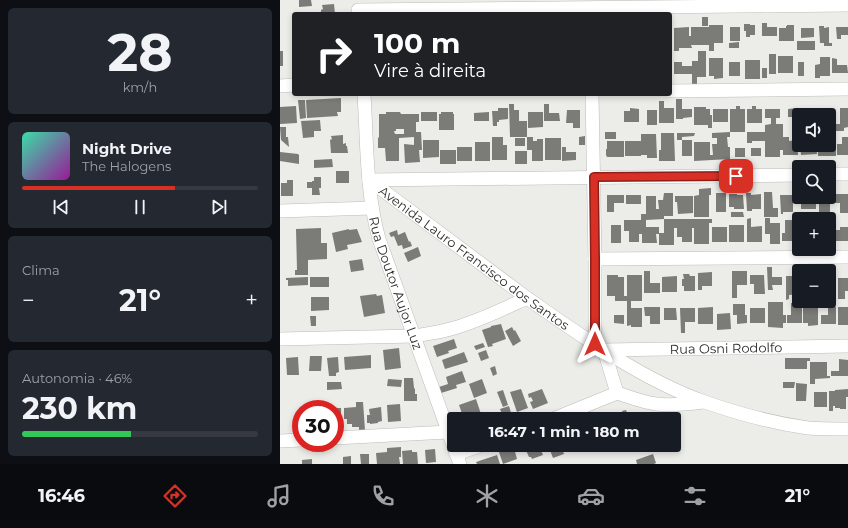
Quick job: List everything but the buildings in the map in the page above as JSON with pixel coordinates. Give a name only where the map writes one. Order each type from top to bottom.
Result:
[{"type":"street","points":[[358,8],[440,4],[590,7],[848,5]]},
{"type":"street","points":[[280,86],[292,85]]},
{"type":"street","points":[[672,91],[848,89]]},
{"type":"street","name":"Rua Doutor Aujor Luz","points":[[364,96],[369,180],[372,208],[379,239],[447,429]]},
{"type":"street","points":[[592,96],[595,259],[599,347],[617,393]]},
{"type":"street","points":[[836,174],[848,174]]},
{"type":"street","points":[[369,180],[792,175]]},
{"type":"street","name":"Avenida Lauro Francisco dos Santos","points":[[369,180],[527,298],[599,347],[658,381],[704,402],[742,414],[774,422],[809,428],[848,429]]},
{"type":"street","points":[[280,210],[372,208]]},
{"type":"street","points":[[595,259],[848,257]]},
{"type":"street","points":[[280,339],[414,336],[431,334],[471,322],[527,298]]},
{"type":"street","name":"Rua Osni Rodolfo","points":[[599,347],[848,346]]},
{"type":"street","points":[[570,412],[617,393],[657,404],[675,405],[704,402]]},
{"type":"street","points":[[344,438],[447,432]]},
{"type":"street","points":[[280,441],[292,440]]},
{"type":"street","points":[[458,459],[470,452]]},
{"type":"route","points":[[595,344],[594,177],[736,176]]}]
